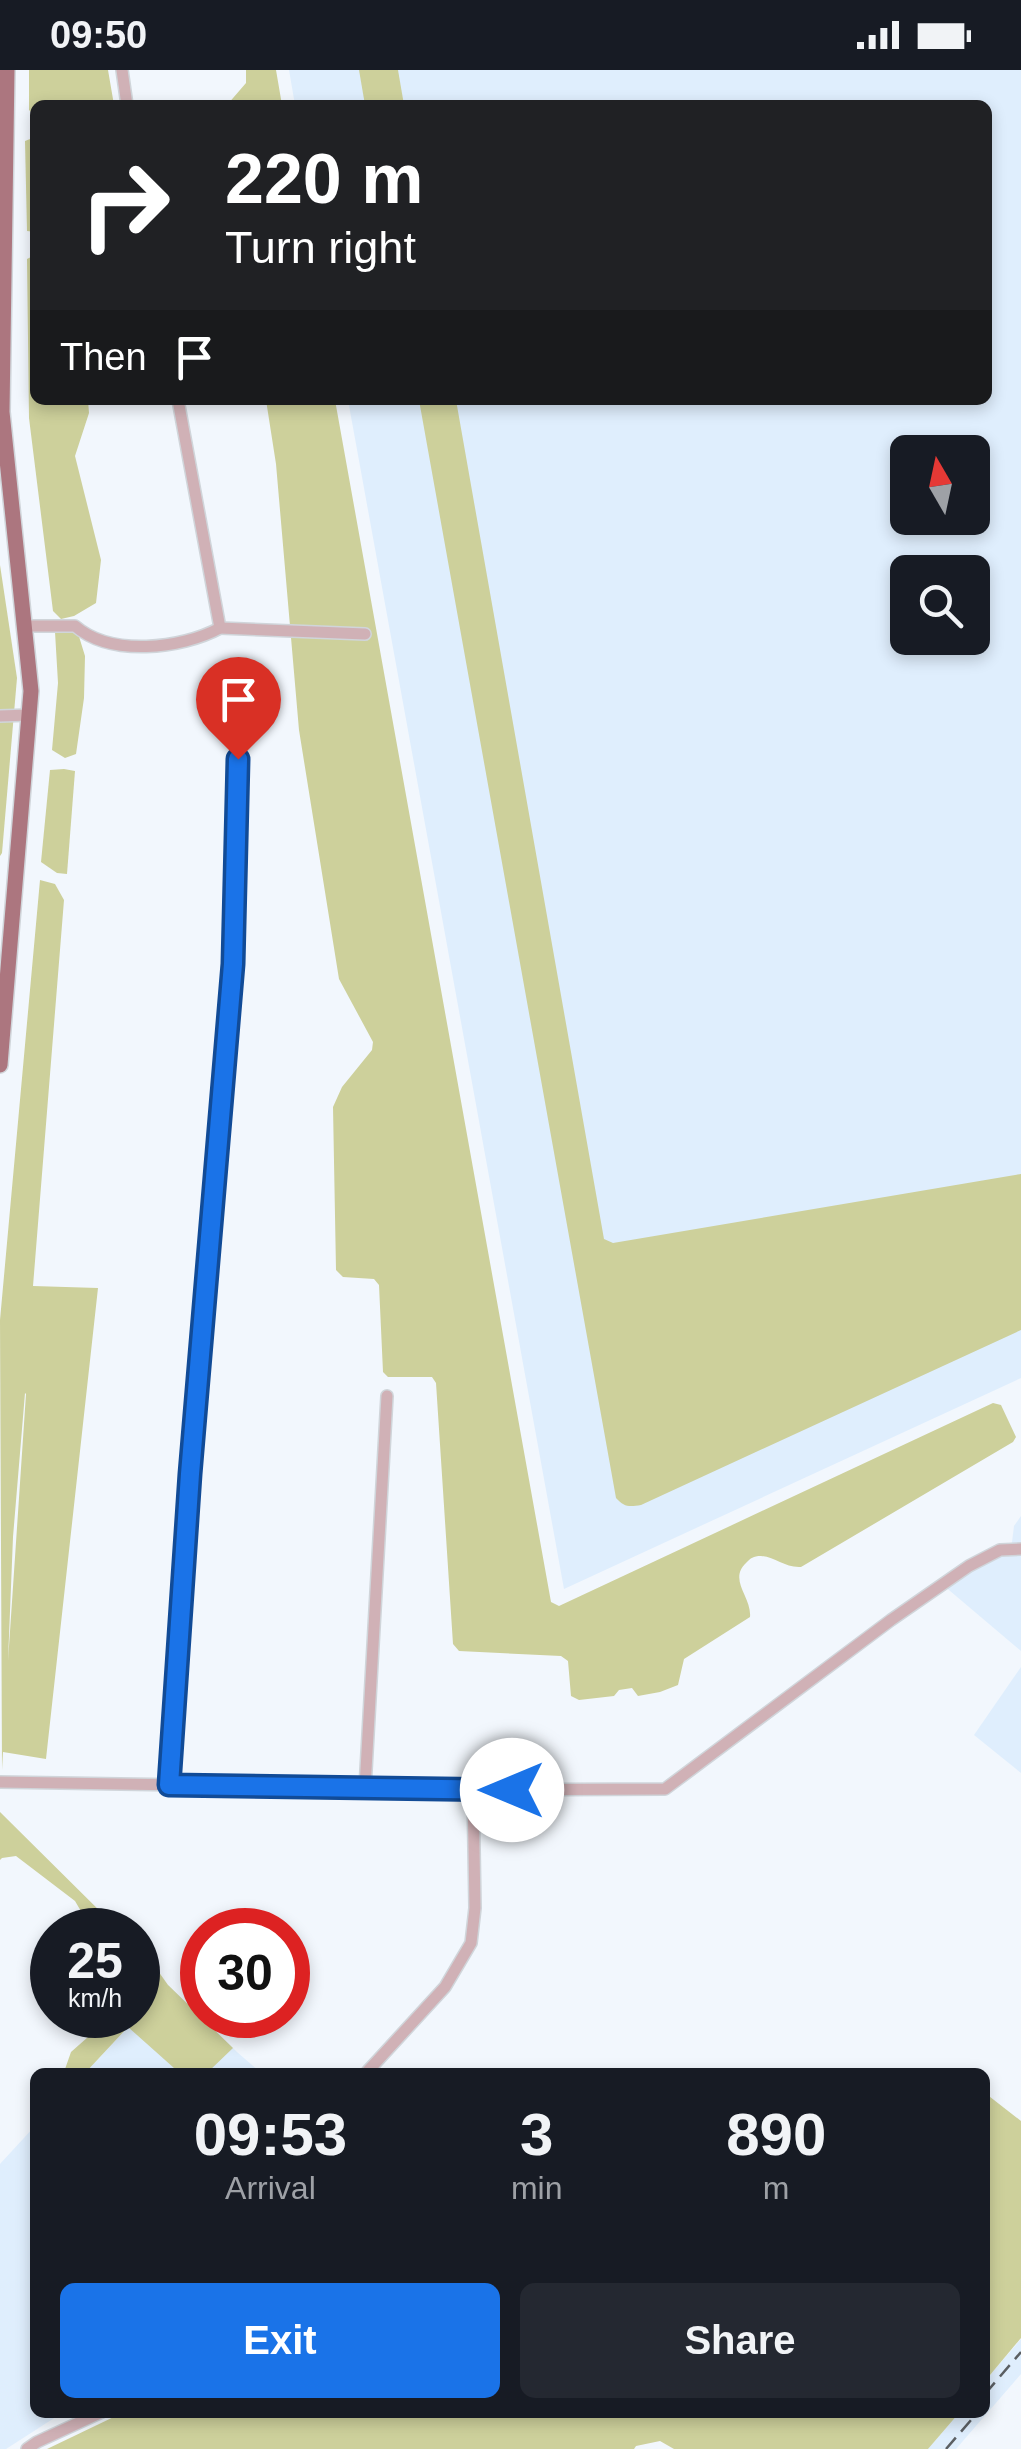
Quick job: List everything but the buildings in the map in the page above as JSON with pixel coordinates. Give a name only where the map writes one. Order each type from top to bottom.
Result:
[{"type":"main road","points":[[0,1065],[8,869],[30,715],[31,672],[7,533],[2,397],[7,70]]},
{"type":"street","points":[[122,70],[126,100]]},
{"type":"street","points":[[179,405],[220,628]]},
{"type":"street","points":[[26,626],[75,626],[106,642],[144,647],[201,638],[220,628],[366,634]]},
{"type":"street","points":[[0,716],[30,715]]},
{"type":"street","points":[[169,1785],[233,964],[238,759]]},
{"type":"street","points":[[365,1788],[387,1396]]},
{"type":"street","points":[[0,1782],[474,1790],[666,1789],[969,1566],[1000,1550],[1021,1549]]},
{"type":"street","points":[[372,2068],[445,1988],[471,1943],[475,1908],[474,1790]]},
{"type":"street","points":[[27,2449],[89,2418]]},
{"type":"shaded area","points":[[289,70],[1021,70],[1021,1378],[564,1589],[349,405],[992,405],[992,100],[294,100]]},
{"type":"shaded area","points":[[1021,1516],[1021,1651],[943,1585],[1011,1550],[1014,1526]]},
{"type":"shaded area","points":[[1021,1667],[1021,1773],[974,1735]]},
{"type":"shaded area","points":[[168,1985],[180,1997],[180,2038],[223,2038],[255,2068],[90,2068],[118,2038],[160,2038],[160,1993]]},
{"type":"shaded area","points":[[30,2131],[30,2418],[54,2418],[6,2449],[0,2449],[0,2164]]},
{"type":"shaded area","points":[[1021,2339],[1021,2374],[990,2410],[990,2375]]},
{"type":"shaded area","points":[[955,2418],[983,2418],[956,2449],[928,2449]]},
{"type":"green space","points":[[29,70],[108,70],[113,100],[30,100],[29,110]]},
{"type":"green space","points":[[246,70],[276,70],[281,100],[231,100],[246,83]]},
{"type":"green space","points":[[359,70],[398,70],[403,100],[364,100]]},
{"type":"green space","points":[[30,139],[30,231],[27,231],[25,141]]},
{"type":"green space","points":[[30,258],[30,405],[88,405],[75,456],[101,560],[96,603],[61,619],[53,611],[29,418]]},
{"type":"green space","points":[[267,405],[336,405],[551,1602],[559,1606],[993,1403],[1001,1405],[1016,1437],[801,1567],[766,1557],[751,1559],[739,1576],[750,1617],[684,1659],[678,1685],[660,1692],[638,1696],[632,1688],[619,1690],[614,1696],[579,1700],[571,1696],[568,1661],[561,1656],[459,1651],[453,1644],[436,1383],[432,1377],[388,1377],[383,1372],[379,1285],[374,1279],[343,1277],[336,1270],[333,1107],[342,1087],[372,1050],[373,1042],[339,979],[299,730],[276,464]]},
{"type":"green space","points":[[420,405],[457,405],[604,1239],[613,1243],[1021,1174],[1021,1330],[641,1505],[627,1506],[616,1498]]},
{"type":"green space","points":[[0,565],[17,678],[0,856]]},
{"type":"green space","points":[[77,630],[85,656],[84,698],[76,754],[65,758],[52,750],[58,683],[55,632]]},
{"type":"green space","points":[[50,770],[75,771],[67,874],[57,873],[41,862]]},
{"type":"green space","points":[[40,880],[55,884],[64,900],[33,1286],[98,1288],[46,1759],[3,1752],[2,1770],[0,1320]],"holes":[[[26,1394],[8,1661],[13,1537]]]},
{"type":"green space","points":[[0,1812],[97,1908],[79,1908],[16,1856],[0,1860]]},
{"type":"green space","points":[[160,1974],[180,1997],[180,2038],[223,2038],[233,2048],[212,2068],[174,2068],[140,2038],[160,2038]]},
{"type":"green space","points":[[87,2038],[118,2038],[90,2068],[65,2068],[71,2052]]},
{"type":"green space","points":[[990,2097],[1021,2121],[1021,2338],[990,2375]]},
{"type":"green space","points":[[112,2418],[955,2418],[928,2449],[674,2449],[660,2441],[634,2449],[47,2449]]},
{"type":"railway","points":[[990,2388],[1021,2352]]},
{"type":"railway","points":[[946,2449],[973,2418]]},
{"type":"route","points":[[238,759],[233,964],[190,1474],[169,1785],[512,1790]]}]
